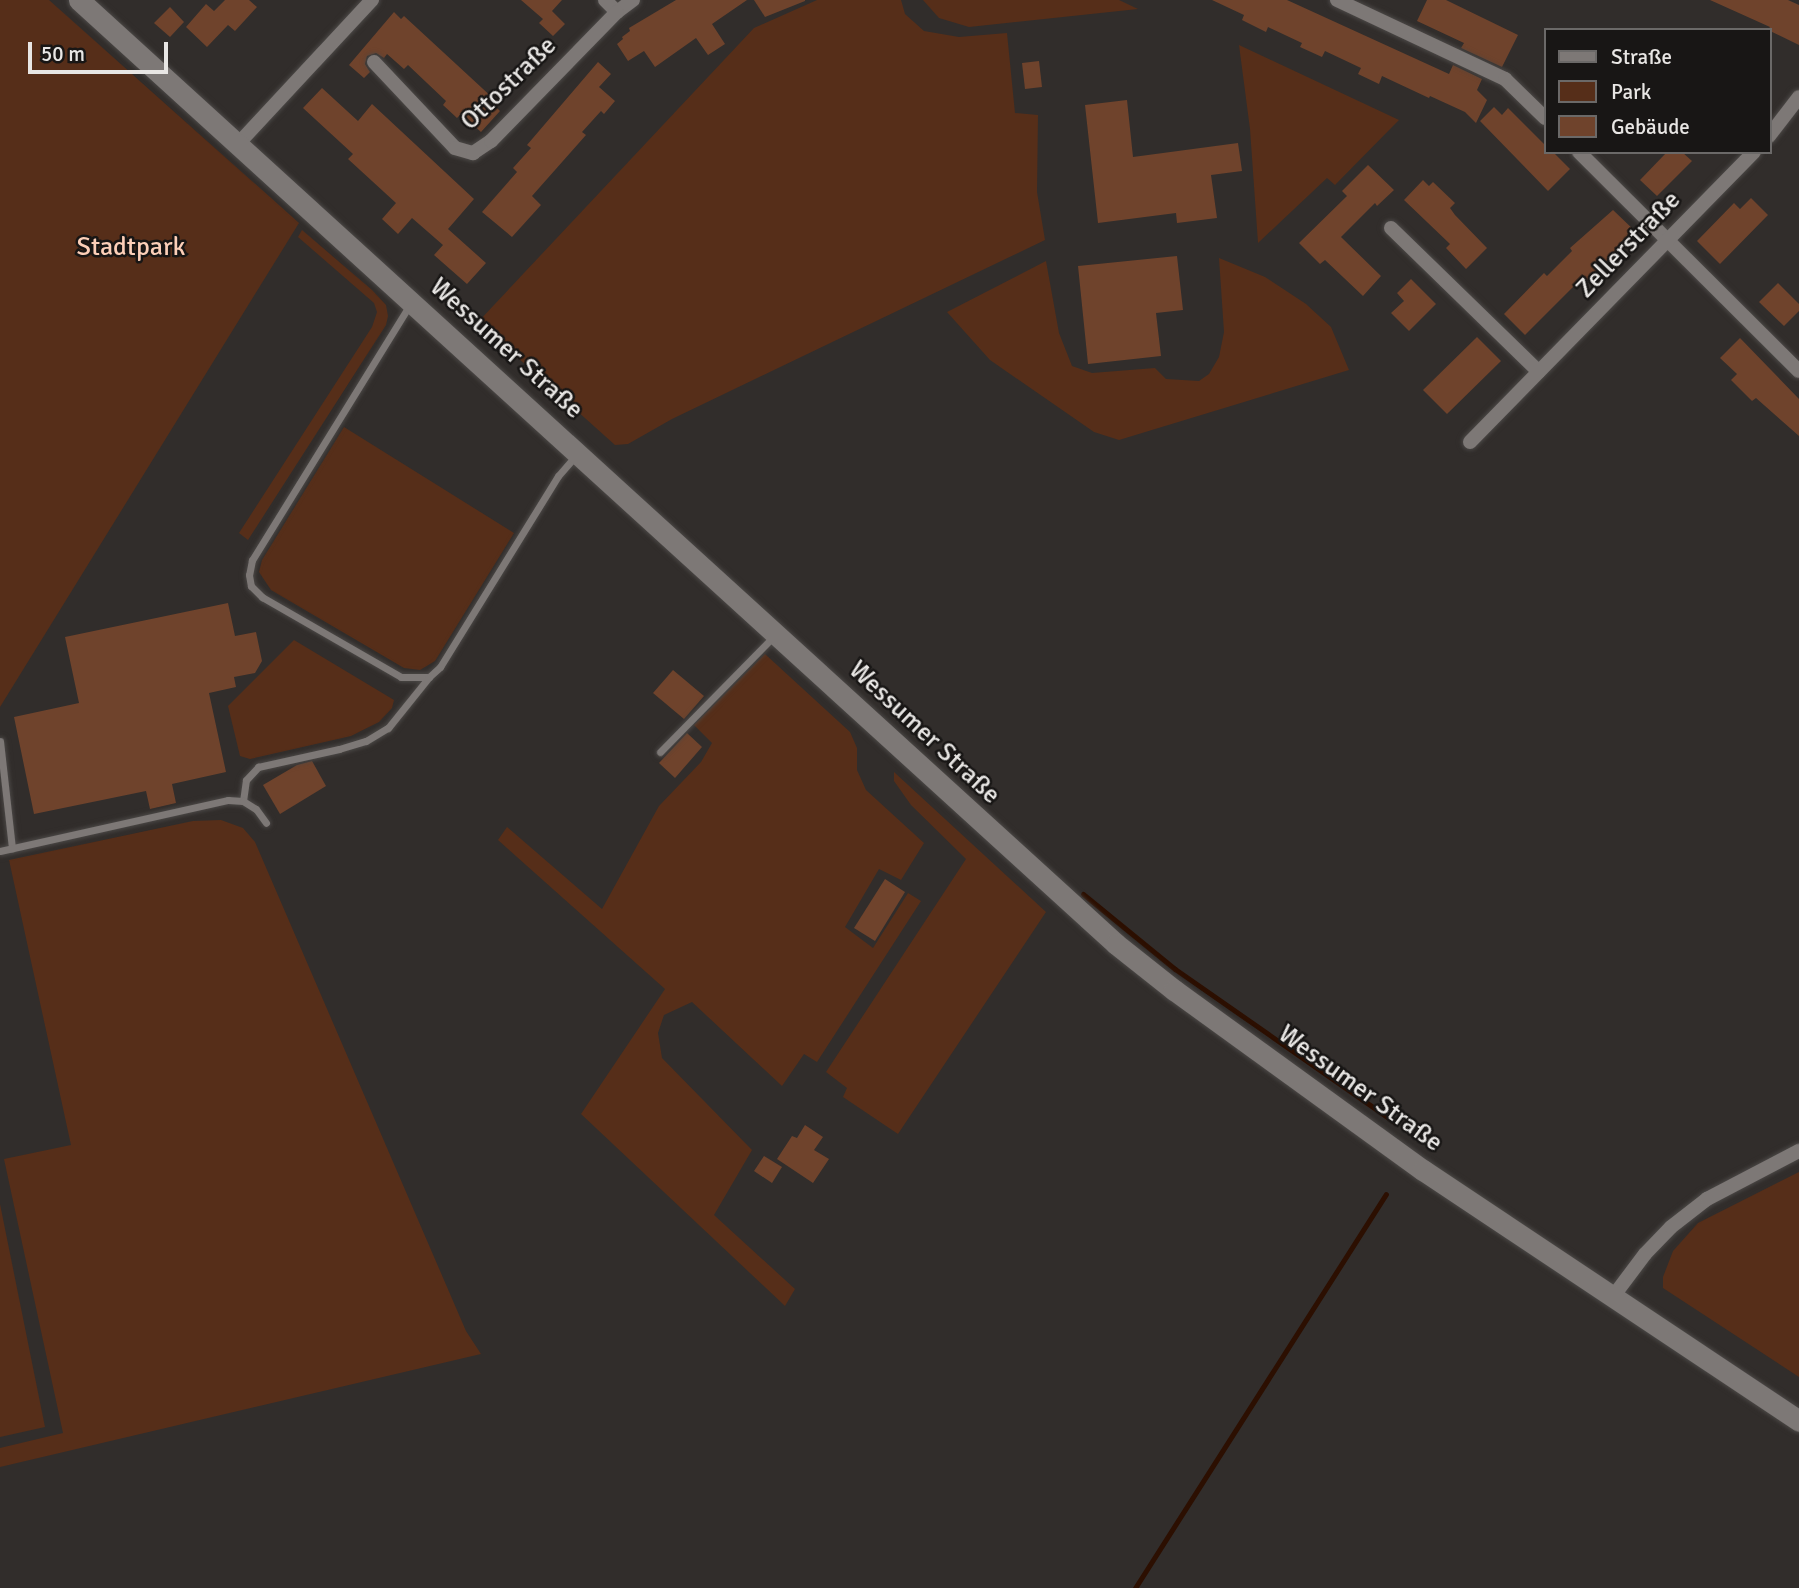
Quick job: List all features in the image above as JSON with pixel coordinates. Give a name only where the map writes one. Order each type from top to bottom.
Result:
[{"type":"main road","name":"Wessumer Straße","points":[[79,0],[579,452],[1036,874],[1125,952],[1423,1170],[1799,1421]]},
{"type":"street","points":[[238,144],[372,0]]},
{"type":"street","points":[[605,0],[617,12]]},
{"type":"street","name":"Ottostraße","points":[[374,62],[454,148],[473,153],[491,141],[617,12],[633,0]]},
{"type":"street","points":[[1337,0],[1506,79],[1544,117]]},
{"type":"street","points":[[1771,133],[1799,97]]},
{"type":"street","points":[[1581,154],[1799,371]]},
{"type":"street","name":"Zellerstraße","points":[[1470,442],[1752,154]]},
{"type":"street","points":[[1391,228],[1539,372]]},
{"type":"street","points":[[1612,1298],[1646,1254],[1680,1220],[1707,1199],[1799,1151]]},
{"type":"lane","points":[[412,301],[261,543],[249,575],[251,586],[262,597],[388,670],[401,677],[429,677]]},
{"type":"lane","points":[[243,801],[246,780],[258,767],[339,750],[366,741],[388,728],[440,667],[558,476],[579,452]]},
{"type":"lane","points":[[660,752],[775,634]]},
{"type":"lane","points":[[0,741],[12,848]]},
{"type":"lane","points":[[0,851],[228,800],[243,801],[256,809],[266,823]]},
{"type":"green space","name":"Stadtpark","points":[[0,0],[49,0],[299,223],[0,707]]},
{"type":"green space","points":[[817,0],[901,0],[905,14],[924,31],[959,37],[1007,33],[1015,113],[1038,115],[1037,192],[1045,240],[672,419],[628,444],[615,445],[478,322],[754,28]]},
{"type":"green space","points":[[923,0],[1119,0],[1138,9],[969,27],[939,18]]},
{"type":"green space","points":[[1239,45],[1399,120],[1335,185],[1327,178],[1258,243],[1250,129]]},
{"type":"green space","points":[[302,230],[372,290],[386,305],[388,316],[386,325],[248,540],[239,533],[372,327],[377,312],[374,303],[298,237]]},
{"type":"green space","points":[[1219,258],[1265,277],[1306,304],[1331,327],[1349,370],[1119,440],[1094,432],[990,360],[947,312],[1046,261],[1059,333],[1072,366],[1092,373],[1155,368],[1166,379],[1199,381],[1209,374],[1219,357],[1224,332]]},
{"type":"green space","points":[[344,427],[514,533],[435,661],[420,670],[404,668],[271,590],[259,572],[262,560]]},
{"type":"green space","points":[[294,640],[394,700],[392,708],[379,722],[351,736],[250,759],[240,756],[228,706]]},
{"type":"green space","points":[[765,654],[850,732],[857,748],[857,770],[866,790],[924,843],[901,880],[879,869],[845,927],[873,948],[908,893],[921,901],[817,1062],[804,1054],[782,1086],[692,1002],[664,1015],[658,1033],[662,1058],[752,1150],[714,1215],[795,1289],[785,1306],[581,1114],[665,989],[498,840],[507,827],[602,909],[659,806],[701,762],[712,743],[694,725]]},
{"type":"green space","points":[[894,772],[1046,912],[898,1134],[843,1097],[847,1088],[826,1072],[966,859],[911,805],[894,781]]},
{"type":"green space","points":[[221,820],[243,828],[255,842],[466,1331],[481,1354],[0,1467],[0,1448],[63,1433],[4,1159],[71,1145],[9,860],[193,821]]},
{"type":"green space","points":[[1799,1172],[1799,1377],[1663,1288],[1663,1277],[1673,1251],[1698,1223]]},
{"type":"green space","points":[[0,1204],[45,1427],[0,1437]]},
{"type":"building","points":[[225,0],[249,0],[257,7],[235,31],[228,25],[207,47],[186,27],[206,4],[214,11]]},
{"type":"building","points":[[521,0],[562,0],[552,11],[565,24],[553,36],[539,23],[543,19]]},
{"type":"building","points":[[676,0],[747,0],[712,24],[725,44],[708,55],[696,38],[655,67],[644,51],[628,61],[617,44],[630,31],[629,28]]},
{"type":"building","points":[[754,0],[805,0],[805,1],[765,17]]},
{"type":"building","points":[[1212,0],[1287,0],[1449,74],[1453,65],[1482,79],[1477,90],[1487,100],[1476,123],[1465,112],[1430,96],[1429,98],[1382,76],[1379,84],[1358,74],[1361,68],[1325,51],[1322,57],[1300,47],[1302,43],[1268,27],[1266,32],[1242,20],[1244,15]]},
{"type":"building","points":[[1427,0],[1446,0],[1518,35],[1502,67],[1461,48],[1464,43],[1417,21]]},
{"type":"building","points":[[1710,0],[1788,0],[1799,5],[1799,45],[1771,31],[1770,27]]},
{"type":"building","points":[[170,7],[184,22],[170,37],[154,23]]},
{"type":"building","points":[[394,12],[401,19],[404,16],[495,100],[492,103],[500,111],[481,132],[461,114],[457,118],[443,105],[446,101],[408,65],[404,69],[387,54],[384,58],[376,53],[367,56],[365,64],[370,72],[364,78],[349,65]]},
{"type":"building","points":[[1039,61],[1042,87],[1025,89],[1022,63]]},
{"type":"building","points":[[598,62],[611,74],[599,87],[615,101],[604,114],[601,111],[582,132],[586,135],[532,196],[541,205],[512,237],[482,212],[517,172],[513,168],[531,148],[527,145]]},
{"type":"building","points":[[322,88],[358,121],[372,104],[474,199],[448,229],[486,263],[467,284],[434,255],[443,245],[412,218],[398,234],[382,219],[396,203],[348,159],[353,154],[303,108]]},
{"type":"building","points":[[1127,100],[1133,157],[1238,143],[1242,171],[1211,175],[1217,218],[1177,223],[1176,213],[1098,223],[1085,105]]},
{"type":"building","points":[[1494,107],[1502,115],[1508,108],[1544,144],[1544,154],[1555,154],[1570,169],[1548,191],[1480,121]]},
{"type":"building","points":[[1665,154],[1684,154],[1692,161],[1657,196],[1640,180]]},
{"type":"building","points":[[1368,165],[1394,190],[1377,206],[1375,203],[1341,237],[1381,276],[1363,296],[1325,260],[1320,264],[1299,243],[1347,196],[1342,191]]},
{"type":"building","points":[[1423,180],[1429,186],[1433,182],[1455,203],[1450,208],[1487,248],[1466,269],[1446,248],[1450,244],[1404,200]]},
{"type":"building","points":[[1751,198],[1768,215],[1720,264],[1697,241],[1734,203],[1740,209]]},
{"type":"building","points":[[1613,210],[1636,232],[1581,286],[1578,282],[1525,335],[1504,314],[1544,273],[1547,276],[1572,251],[1570,248]]},
{"type":"building","points":[[1177,256],[1183,310],[1156,313],[1161,356],[1088,364],[1078,266]]},
{"type":"building","points":[[1411,279],[1436,304],[1409,331],[1391,313],[1404,301],[1397,293]]},
{"type":"building","points":[[1778,283],[1799,304],[1799,311],[1784,326],[1759,302]]},
{"type":"building","points":[[1477,337],[1501,361],[1447,414],[1423,390]]},
{"type":"building","points":[[1740,338],[1799,399],[1799,436],[1756,398],[1752,401],[1731,380],[1737,374],[1720,358]]},
{"type":"building","points":[[228,603],[235,636],[256,632],[262,661],[255,673],[234,677],[236,687],[209,693],[226,772],[172,784],[176,803],[150,809],[146,791],[34,814],[14,717],[79,703],[65,637]]},
{"type":"building","points":[[673,670],[704,696],[684,719],[653,693]]},
{"type":"building","points":[[687,733],[702,747],[675,778],[659,763]]},
{"type":"building","points":[[312,761],[326,786],[280,814],[263,785],[297,765]]},
{"type":"building","points":[[885,879],[905,892],[875,941],[854,928]]},
{"type":"building","points":[[805,1125],[823,1137],[814,1150],[829,1159],[813,1183],[777,1159],[792,1136],[797,1138]]},
{"type":"building","points":[[764,1156],[782,1167],[772,1183],[754,1171]]},
{"type":"waterway","points":[[1083,894],[1175,969],[1396,1123]]},
{"type":"waterway","points":[[1135,1588],[1386,1194]]}]
